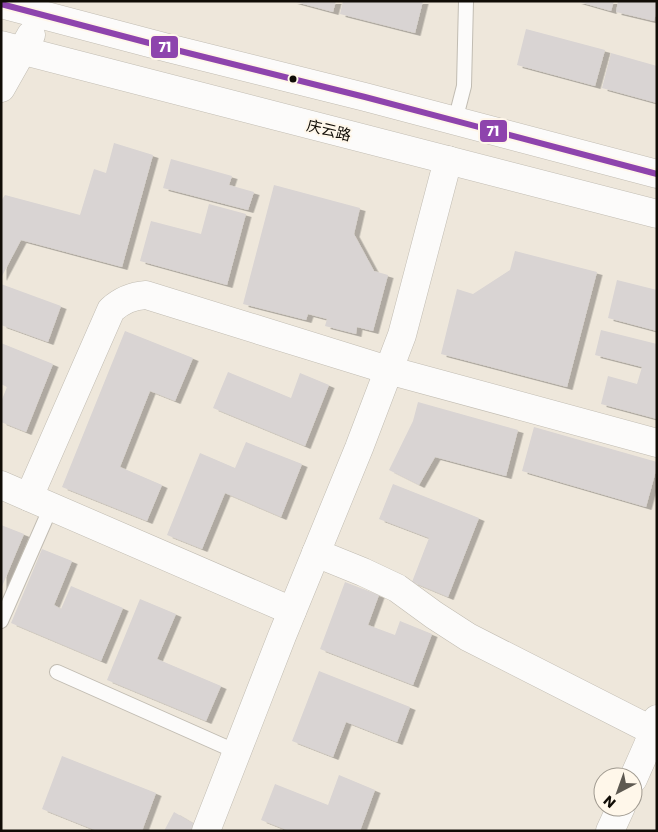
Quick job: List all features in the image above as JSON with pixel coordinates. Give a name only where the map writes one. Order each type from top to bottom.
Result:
[{"type":"street","points":[[2,3],[168,48],[365,97],[657,174]]},
{"type":"street","points":[[1,88],[12,48],[42,15]]},
{"type":"street","name":"庆云路","points":[[12,48],[657,214]]},
{"type":"street","points":[[206,831],[292,611],[359,448],[402,335],[448,160]]},
{"type":"street","points":[[40,502],[111,310],[125,300],[146,295],[388,370],[657,443]]},
{"type":"street","points":[[1,485],[292,611]]},
{"type":"street","points":[[316,553],[397,588],[468,637],[655,725],[638,767]]},
{"type":"street","points":[[610,831],[616,817]]},
{"type":"lane","points":[[455,121],[464,86],[466,1]]},
{"type":"lane","points":[[1,621],[40,502]]},
{"type":"lane","points":[[57,672],[237,752]]},
{"type":"building","points":[[292,1],[336,1],[333,12]]},
{"type":"building","points":[[343,1],[423,1],[415,33],[340,14]]},
{"type":"building","points":[[576,1],[614,1],[611,11]]},
{"type":"building","points":[[618,1],[657,1],[654,21],[616,12]]},
{"type":"building","points":[[526,29],[605,50],[595,86],[517,65]]},
{"type":"building","points":[[611,53],[657,66],[657,103],[602,88]]},
{"type":"building","points":[[114,143],[153,155],[122,267],[21,240],[1,278],[1,201],[5,195],[80,215],[94,169],[106,173]]},
{"type":"building","points":[[171,159],[232,176],[229,185],[254,192],[248,210],[163,188]]},
{"type":"building","points":[[274,185],[360,208],[354,234],[374,271],[388,275],[373,331],[357,327],[356,334],[325,326],[327,319],[308,314],[306,320],[243,304]]},
{"type":"building","points":[[209,204],[246,214],[227,285],[140,261],[151,221],[201,234]]},
{"type":"building","points":[[515,251],[597,272],[567,387],[441,354],[457,289],[473,294],[510,270]]},
{"type":"building","points":[[617,280],[657,290],[657,331],[608,318]]},
{"type":"building","points":[[1,284],[61,306],[48,342],[1,325]]},
{"type":"building","points":[[601,330],[657,344],[657,419],[601,404],[608,376],[637,384],[642,367],[595,355]]},
{"type":"building","points":[[125,331],[193,358],[175,401],[150,391],[120,467],[162,485],[147,521],[62,487]]},
{"type":"building","points":[[1,343],[53,364],[26,432],[1,422],[1,402],[7,387],[1,384]]},
{"type":"building","points":[[228,372],[291,398],[300,373],[329,385],[305,446],[213,408]]},
{"type":"building","points":[[418,402],[518,430],[506,476],[435,457],[419,485],[389,470],[413,421]]},
{"type":"building","points":[[534,427],[657,462],[646,507],[522,471]]},
{"type":"building","points":[[246,442],[302,464],[281,517],[225,493],[202,549],[167,535],[200,453],[235,468]]},
{"type":"building","points":[[393,484],[479,518],[448,597],[412,582],[429,538],[379,519]]},
{"type":"building","points":[[1,525],[24,534],[1,589]]},
{"type":"building","points":[[42,549],[72,561],[54,605],[61,609],[71,586],[123,608],[101,661],[11,623]]},
{"type":"building","points":[[345,582],[379,595],[368,625],[395,635],[400,621],[432,634],[413,685],[320,649]]},
{"type":"building","points":[[140,599],[176,614],[157,659],[221,686],[206,721],[107,680]]},
{"type":"building","points":[[319,671],[410,707],[397,742],[346,722],[333,757],[292,741]]},
{"type":"building","points":[[62,756],[156,793],[142,831],[97,831],[42,809]]},
{"type":"building","points":[[339,775],[375,790],[360,831],[289,831],[261,820],[275,784],[328,805]]},
{"type":"building","points":[[174,812],[198,826],[195,831],[164,831]]},
{"type":"transit line","name":"71","points":[[1,4],[657,174]]}]
